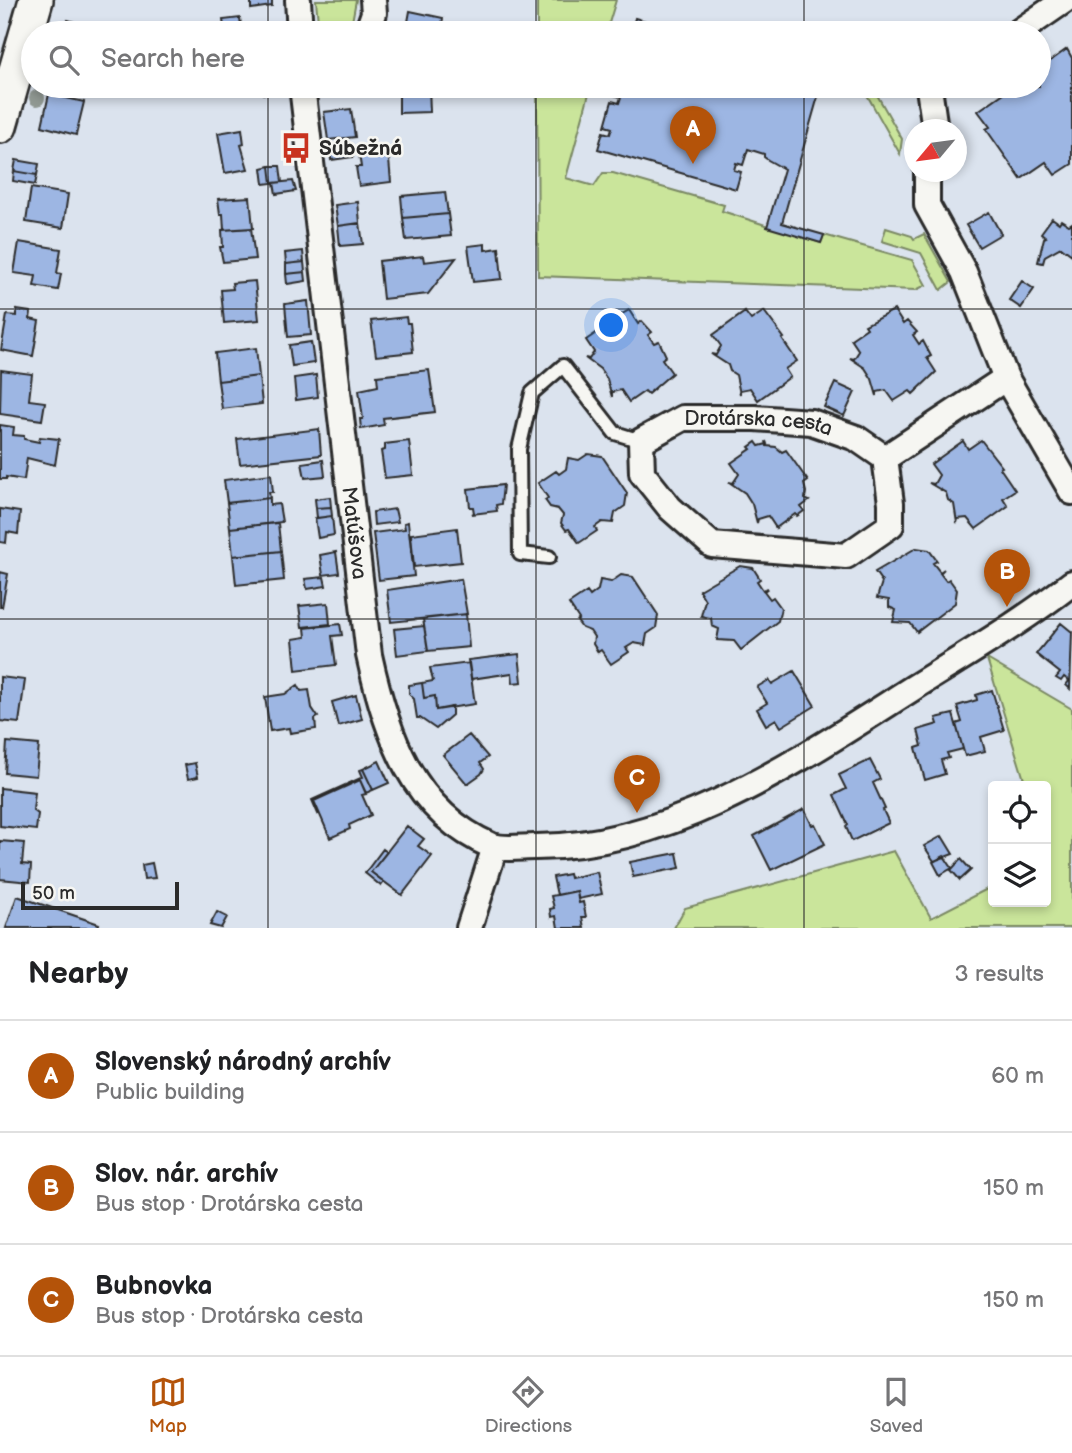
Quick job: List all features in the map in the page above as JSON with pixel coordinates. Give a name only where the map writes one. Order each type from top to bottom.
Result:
[{"type":"street","points":[[30,21],[36,0]]},
{"type":"street","points":[[298,0],[299,21]]},
{"type":"street","points":[[371,21],[374,13],[373,0]]},
{"type":"street","points":[[1034,21],[1065,0]]},
{"type":"street","points":[[0,126],[21,52]]},
{"type":"street","name":"Matúšova","points":[[304,98],[359,584],[369,655],[381,709],[399,753],[414,780],[446,819],[495,847]]},
{"type":"street","points":[[930,98],[934,119]]},
{"type":"street","points":[[927,182],[927,205],[964,272],[1006,378],[1072,492]]},
{"type":"street","points":[[641,442],[642,473],[670,508],[712,545],[846,556],[891,525],[885,458],[1006,378]]},
{"type":"street","name":"Drotárska cesta","points":[[641,442],[683,418],[755,418],[811,422],[856,438],[885,458]]},
{"type":"street","points":[[470,928],[495,847],[552,847],[625,837],[713,804],[791,765],[1066,597]]},
{"type":"lane","points":[[549,556],[520,554],[519,449],[532,393],[563,366],[615,433],[641,442]]},
{"type":"green space","points":[[316,0],[356,0],[352,21],[318,21]]},
{"type":"green space","points":[[537,0],[616,0],[610,21],[537,21]]},
{"type":"green space","points":[[537,98],[588,98],[566,178],[594,186],[603,173],[613,173],[724,205],[722,211],[821,243],[824,235],[912,260],[926,285],[916,290],[538,276]]},
{"type":"green space","points":[[869,98],[879,98],[902,139],[900,154]]},
{"type":"green space","points":[[886,228],[914,239],[924,234],[951,282],[941,290],[921,253],[882,241]]},
{"type":"green space","points":[[987,659],[1072,709],[1072,928],[674,928],[685,908],[894,851],[931,918],[988,889],[988,907],[1051,907],[1051,781],[1024,781]]},
{"type":"building","points":[[251,0],[272,0],[272,6],[251,9]]},
{"type":"building","points":[[410,11],[443,18],[443,21],[408,21]]},
{"type":"building","points":[[240,18],[240,21],[223,21]]},
{"type":"building","points":[[1067,49],[1072,58],[1072,164],[1055,175],[1046,162],[1021,179],[986,129],[990,127],[978,111],[997,98],[1051,98],[1051,60]]},
{"type":"building","points":[[48,98],[84,102],[76,135],[42,126]]},
{"type":"building","points":[[399,98],[429,98],[430,112],[399,113]]},
{"type":"building","points":[[621,98],[818,98],[782,223],[824,235],[821,243],[767,227],[784,169],[764,157],[764,154],[748,149],[743,165],[736,163],[734,170],[741,172],[736,189],[598,149],[603,132],[610,134],[612,128],[605,126],[612,101],[619,103]]},
{"type":"building","points":[[351,109],[355,137],[328,140],[324,112]]},
{"type":"building","points":[[242,129],[244,144],[241,145],[248,169],[225,173],[218,133]]},
{"type":"building","points":[[351,144],[353,157],[331,160],[330,146]]},
{"type":"building","points":[[380,151],[389,160],[391,182],[359,186],[356,167],[361,167],[359,154]]},
{"type":"building","points":[[16,160],[39,164],[37,175],[14,171]]},
{"type":"building","points":[[270,166],[280,166],[282,182],[272,183]]},
{"type":"building","points":[[270,166],[272,183],[264,184],[262,168]]},
{"type":"building","points":[[14,171],[37,175],[35,185],[13,181]]},
{"type":"building","points":[[293,181],[296,191],[276,194],[274,183]]},
{"type":"building","points":[[31,188],[68,194],[63,228],[26,222]]},
{"type":"building","points":[[445,192],[448,214],[403,218],[401,196]]},
{"type":"building","points":[[250,197],[253,228],[224,230],[218,199]]},
{"type":"building","points":[[358,202],[360,223],[338,226],[335,205]]},
{"type":"building","points":[[989,212],[1001,234],[979,247],[966,225]]},
{"type":"building","points":[[448,214],[451,236],[406,240],[403,218]]},
{"type":"building","points":[[1052,218],[1059,223],[1061,220],[1069,225],[1072,223],[1072,255],[1061,247],[1045,256],[1043,263],[1038,262],[1046,237],[1041,233]]},
{"type":"building","points":[[360,223],[363,244],[340,246],[338,226]]},
{"type":"building","points":[[251,228],[255,259],[223,262],[220,247],[223,247],[222,230]]},
{"type":"building","points":[[19,242],[61,249],[57,273],[61,274],[58,290],[34,286],[36,276],[14,273]]},
{"type":"building","points":[[485,244],[485,250],[499,248],[502,279],[473,282],[468,246]]},
{"type":"building","points":[[303,251],[304,262],[286,264],[285,253]]},
{"type":"building","points":[[423,256],[424,262],[456,258],[428,294],[383,299],[379,261]]},
{"type":"building","points":[[304,262],[305,272],[286,274],[286,264]]},
{"type":"building","points":[[305,272],[306,281],[287,284],[286,274]]},
{"type":"building","points":[[255,281],[259,320],[224,323],[221,290],[233,289],[232,283]]},
{"type":"building","points":[[1022,281],[1034,289],[1021,308],[1009,300]]},
{"type":"building","points":[[308,301],[311,335],[288,337],[285,304]]},
{"type":"building","points":[[17,310],[31,312],[30,319],[39,321],[33,356],[1,350],[7,315],[17,316]]},
{"type":"building","points":[[629,310],[638,324],[642,321],[652,332],[648,335],[654,343],[659,341],[666,356],[662,359],[672,373],[648,394],[645,391],[629,402],[621,390],[612,392],[612,397],[607,379],[600,369],[585,358],[589,359],[594,352],[586,340],[602,329],[600,326]]},
{"type":"building","points":[[894,310],[903,324],[907,321],[917,332],[913,335],[919,344],[923,341],[931,356],[927,358],[936,372],[913,394],[910,391],[894,401],[886,390],[877,392],[877,396],[872,379],[865,368],[850,358],[854,359],[859,351],[851,339],[867,328],[865,325]]},
{"type":"building","points":[[764,311],[797,361],[785,369],[790,377],[758,400],[750,388],[740,390],[740,394],[736,375],[730,371],[728,365],[711,354],[716,355],[721,346],[713,335],[745,312],[751,320]]},
{"type":"building","points":[[406,317],[407,323],[410,323],[413,352],[376,356],[371,321]]},
{"type":"building","points":[[311,342],[314,363],[292,366],[289,345]]},
{"type":"building","points":[[256,348],[259,376],[218,381],[215,353]]},
{"type":"building","points":[[1,370],[32,374],[29,400],[45,402],[42,420],[0,414]]},
{"type":"building","points":[[429,370],[435,412],[383,418],[384,425],[361,429],[360,419],[363,419],[359,390],[378,386],[377,376]]},
{"type":"building","points":[[316,375],[318,397],[296,400],[294,378]]},
{"type":"building","points":[[259,376],[262,404],[222,409],[218,381]]},
{"type":"building","points":[[835,383],[855,392],[844,416],[824,407]]},
{"type":"building","points":[[0,425],[14,427],[13,435],[24,436],[24,439],[39,442],[40,437],[59,439],[55,465],[27,458],[24,480],[6,477],[0,479]]},
{"type":"building","points":[[319,429],[321,455],[240,464],[237,439]]},
{"type":"building","points":[[981,440],[1002,467],[1000,468],[1015,490],[1003,498],[1008,506],[976,529],[967,518],[958,519],[957,523],[954,504],[948,500],[946,493],[929,483],[934,484],[939,475],[931,464],[963,441],[968,449]]},
{"type":"building","points":[[409,441],[413,475],[385,478],[381,451],[385,450],[385,444]]},
{"type":"building","points":[[756,442],[759,446],[767,444],[782,452],[786,450],[808,481],[804,484],[805,499],[809,501],[801,507],[804,511],[797,516],[795,514],[776,528],[768,516],[758,519],[757,523],[752,504],[745,493],[729,482],[733,483],[739,474],[731,463],[751,449],[749,447]]},
{"type":"building","points":[[588,454],[602,456],[627,493],[625,506],[615,513],[613,523],[602,522],[595,527],[597,531],[579,543],[561,523],[563,515],[558,509],[550,507],[545,500],[548,498],[538,483],[556,471],[559,474],[566,469],[568,458],[579,460]]},
{"type":"building","points":[[323,460],[325,476],[305,478],[302,463]]},
{"type":"building","points":[[271,474],[273,492],[269,492],[270,498],[227,503],[224,480]]},
{"type":"building","points":[[503,485],[501,504],[496,505],[497,511],[472,514],[474,513],[473,507],[470,507],[468,489]]},
{"type":"building","points":[[330,497],[331,507],[316,508],[315,499]]},
{"type":"building","points":[[270,498],[270,505],[279,504],[282,522],[230,528],[227,503]]},
{"type":"building","points":[[331,507],[332,516],[317,518],[316,508]]},
{"type":"building","points":[[0,509],[20,512],[18,534],[7,532],[6,543],[0,542]]},
{"type":"building","points":[[395,509],[398,522],[374,525],[373,512]]},
{"type":"building","points":[[332,516],[334,535],[318,538],[315,518]]},
{"type":"building","points":[[408,522],[414,576],[379,580],[373,533],[405,529],[404,523]]},
{"type":"building","points":[[278,523],[281,551],[233,556],[230,528]]},
{"type":"building","points":[[457,528],[461,562],[414,567],[411,534]]},
{"type":"building","points":[[916,548],[929,550],[937,561],[933,563],[940,572],[944,569],[940,573],[946,581],[949,579],[957,590],[955,603],[917,632],[910,623],[893,622],[896,610],[889,607],[889,600],[877,598],[882,582],[875,572]]},
{"type":"building","points":[[281,551],[284,580],[236,585],[233,556]]},
{"type":"building","points":[[336,552],[339,573],[323,575],[320,555]]},
{"type":"building","points":[[740,566],[753,568],[763,590],[768,588],[764,591],[770,599],[773,597],[781,608],[778,621],[741,650],[734,641],[717,640],[719,629],[712,626],[711,618],[701,616],[705,600],[699,590]]},
{"type":"building","points":[[0,572],[8,574],[2,607],[0,607]]},
{"type":"building","points":[[621,575],[633,577],[658,615],[656,628],[647,634],[645,645],[634,643],[626,648],[629,652],[611,664],[601,650],[598,652],[593,644],[594,637],[590,631],[582,628],[569,604],[587,592],[590,596],[598,590],[600,580],[611,582]]},
{"type":"building","points":[[324,577],[326,586],[307,589],[305,579]]},
{"type":"building","points":[[461,579],[467,614],[391,622],[387,590]]},
{"type":"building","points":[[328,603],[330,624],[302,627],[299,606]]},
{"type":"building","points":[[466,614],[469,647],[428,651],[423,619]]},
{"type":"building","points":[[1061,623],[1072,632],[1070,689],[1066,685],[1069,681],[1064,677],[1061,681],[1056,678],[1060,673],[1036,654]]},
{"type":"building","points":[[340,624],[342,635],[332,636],[336,665],[296,670],[293,639],[306,637],[305,628]]},
{"type":"building","points":[[424,626],[428,651],[397,655],[394,629]]},
{"type":"building","points":[[519,654],[522,682],[513,683],[512,673],[471,679],[468,660]]},
{"type":"building","points":[[469,663],[475,704],[436,710],[435,696],[424,698],[422,683],[433,681],[430,668]]},
{"type":"building","points":[[794,671],[815,706],[781,727],[776,719],[766,725],[757,709],[767,703],[757,687],[769,680],[772,684]]},
{"type":"building","points":[[0,677],[25,680],[19,723],[0,721]]},
{"type":"building","points":[[422,683],[424,698],[435,696],[436,710],[452,707],[452,715],[436,729],[417,718],[414,699],[409,694],[409,685]]},
{"type":"building","points":[[298,685],[301,691],[309,690],[312,708],[318,717],[315,719],[316,729],[290,733],[289,728],[270,731],[265,697],[285,694]]},
{"type":"building","points":[[992,690],[1004,730],[981,737],[985,751],[965,756],[956,724],[962,722],[957,706],[977,700],[976,695]]},
{"type":"building","points":[[356,695],[362,719],[338,726],[332,702]]},
{"type":"building","points":[[953,714],[963,749],[947,753],[949,758],[941,760],[945,774],[925,780],[916,748],[922,746],[918,730],[938,724],[936,718]]},
{"type":"building","points":[[469,735],[488,757],[480,763],[484,769],[481,774],[467,784],[443,755]]},
{"type":"building","points":[[7,742],[39,745],[36,776],[5,773]]},
{"type":"building","points":[[870,760],[880,779],[873,783],[889,823],[852,841],[846,827],[848,825],[834,795],[846,789],[839,775]]},
{"type":"building","points":[[379,761],[389,783],[373,790],[363,769]]},
{"type":"building","points":[[195,763],[198,777],[188,779],[185,765]]},
{"type":"building","points":[[363,769],[373,790],[366,793],[360,780],[314,801],[318,814],[312,800],[363,777],[360,770]]},
{"type":"building","points":[[360,780],[366,794],[362,795],[371,815],[330,838],[314,801]]},
{"type":"building","points":[[0,788],[35,792],[33,810],[38,814],[36,830],[0,826]]},
{"type":"building","points":[[804,809],[825,844],[771,870],[754,836]]},
{"type":"building","points":[[407,826],[424,839],[418,846],[432,856],[402,895],[371,872]]},
{"type":"building","points":[[942,836],[953,854],[934,861],[924,846]]},
{"type":"building","points":[[0,841],[24,843],[22,864],[31,865],[30,882],[0,879]]},
{"type":"building","points":[[383,849],[387,852],[371,872],[384,882],[381,886],[365,873]]},
{"type":"building","points":[[677,853],[680,868],[633,877],[630,862]]},
{"type":"building","points":[[944,856],[952,868],[940,875],[933,862]]},
{"type":"building","points":[[961,859],[971,870],[960,880],[951,870]]},
{"type":"building","points":[[152,863],[155,878],[144,879],[142,865]]},
{"type":"building","points":[[597,872],[602,894],[578,899],[577,891],[557,895],[553,877],[569,874],[570,878]]},
{"type":"building","points":[[577,891],[586,917],[582,917],[584,928],[558,928],[556,916],[551,917],[550,909],[554,908],[551,896]]},
{"type":"building","points":[[17,896],[99,924],[98,928],[6,928]]},
{"type":"building","points":[[217,912],[227,917],[221,928],[210,925]]},
{"type":"place","name":"Súbežná","points":[[296,148]]},
{"type":"place","name":"Slovenský národný archív","points":[[693,164]]},
{"type":"place","name":"Slov. nár. archív","points":[[1007,607]]},
{"type":"place","name":"Bubnovka","points":[[637,813]]}]
